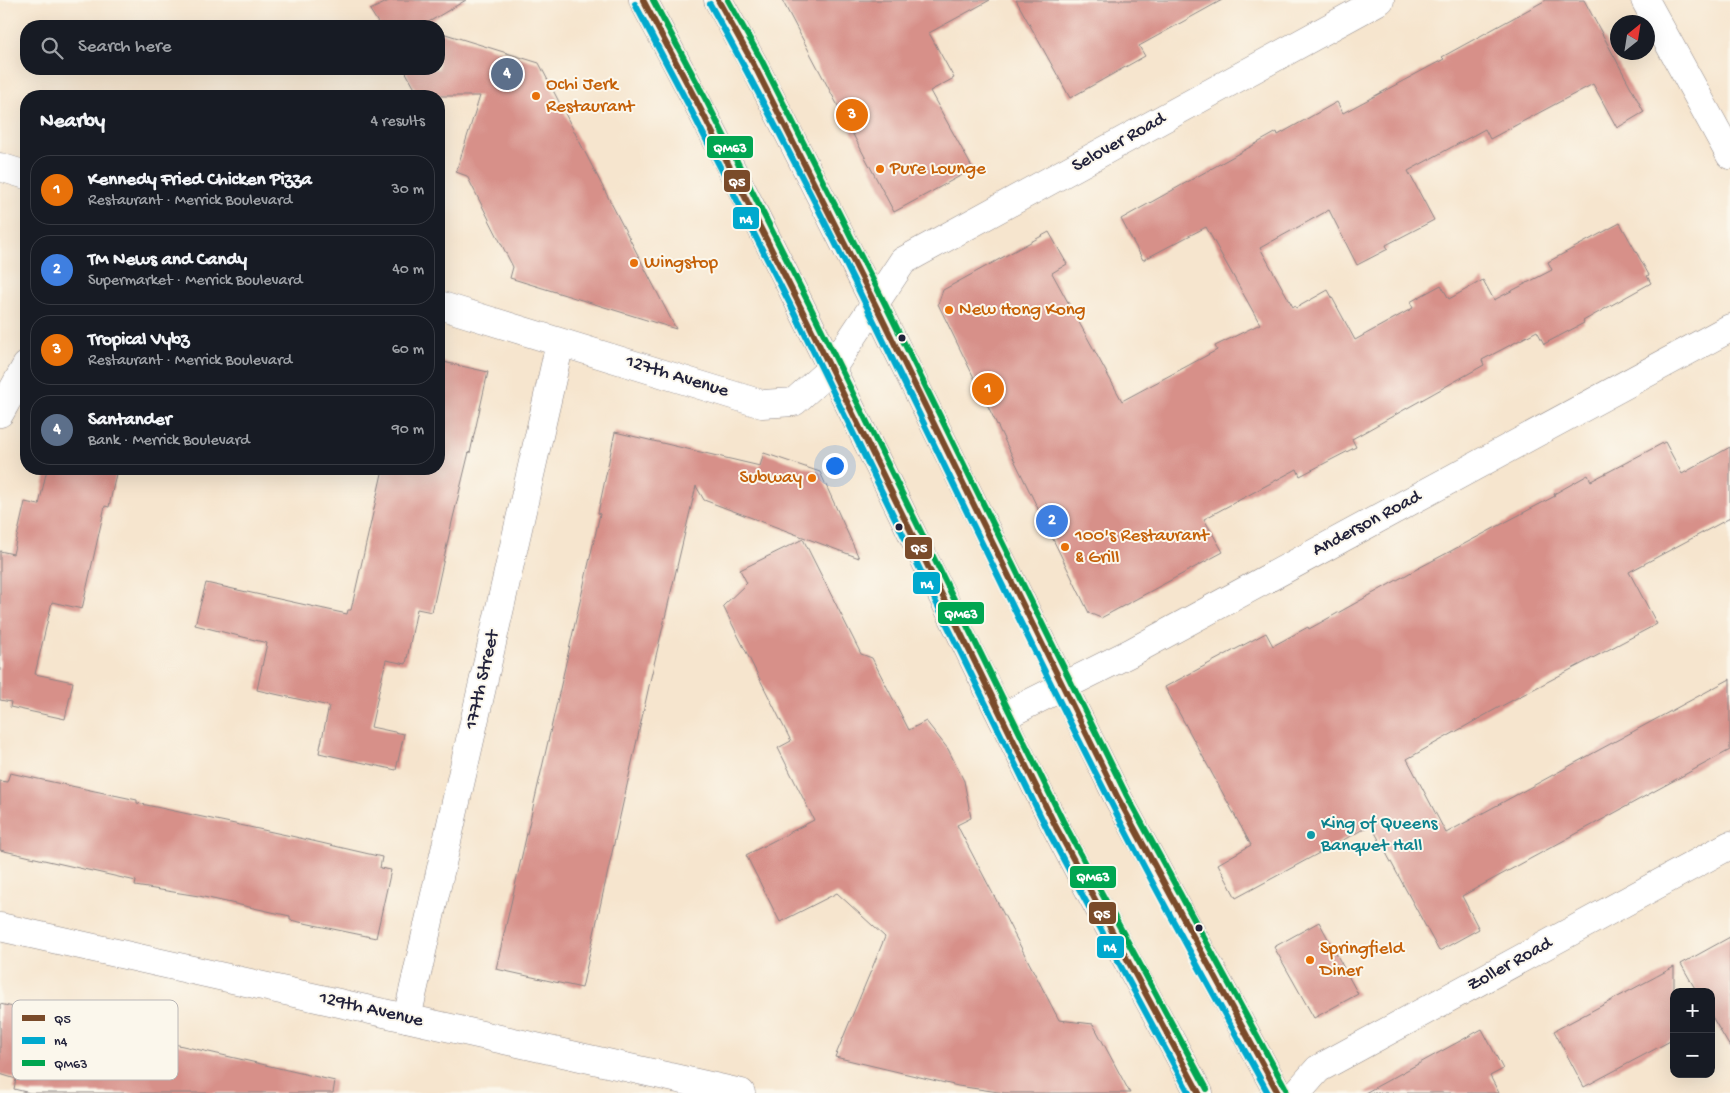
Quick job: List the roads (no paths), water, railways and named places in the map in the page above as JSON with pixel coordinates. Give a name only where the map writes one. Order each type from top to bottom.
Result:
[{"type":"street","points":[[643,0],[735,174],[1063,839],[1199,1093]]},
{"type":"street","points":[[718,0],[754,65],[875,304],[1118,798],[1278,1093]]},
{"type":"street","name":"Selover Road","points":[[875,304],[903,262],[1380,0]]},
{"type":"street","points":[[1645,0],[1730,156]]},
{"type":"street","points":[[0,167],[20,173]]},
{"type":"street","name":"127th Avenue","points":[[445,306],[560,343],[710,386],[762,404],[794,402],[832,368],[875,304]]},
{"type":"street","name":"Anderson Road","points":[[1002,717],[1148,644],[1730,328]]},
{"type":"street","name":"177th Street","points":[[407,1018],[560,343]]},
{"type":"street","points":[[0,413],[20,377]]},
{"type":"street","name":"Zoller Road","points":[[1297,1093],[1318,1069],[1730,845]]},
{"type":"street","name":"129th Avenue","points":[[0,927],[741,1093]]},
{"type":"place","name":"Santander","points":[[507,74]]},
{"type":"place","name":"Ochi Jerk Restaurant","points":[[536,96]]},
{"type":"place","name":"Tropical Vybz","points":[[852,115]]},
{"type":"place","name":"Pure Lounge","points":[[880,169]]},
{"type":"place","name":"Wingstop","points":[[634,263]]},
{"type":"place","name":"New Hong Kong","points":[[949,310]]},
{"type":"place","name":"Kennedy Fried Chicken Pizza","points":[[988,389]]},
{"type":"place","name":"Subway","points":[[812,478]]},
{"type":"place","name":"TM News and Candy","points":[[1052,521]]},
{"type":"place","name":"100's Restaurant & Grill","points":[[1065,547]]},
{"type":"place","name":"King of Queens Banquet Hall","points":[[1311,835]]},
{"type":"place","name":"Springfield Diner","points":[[1310,960]]}]
